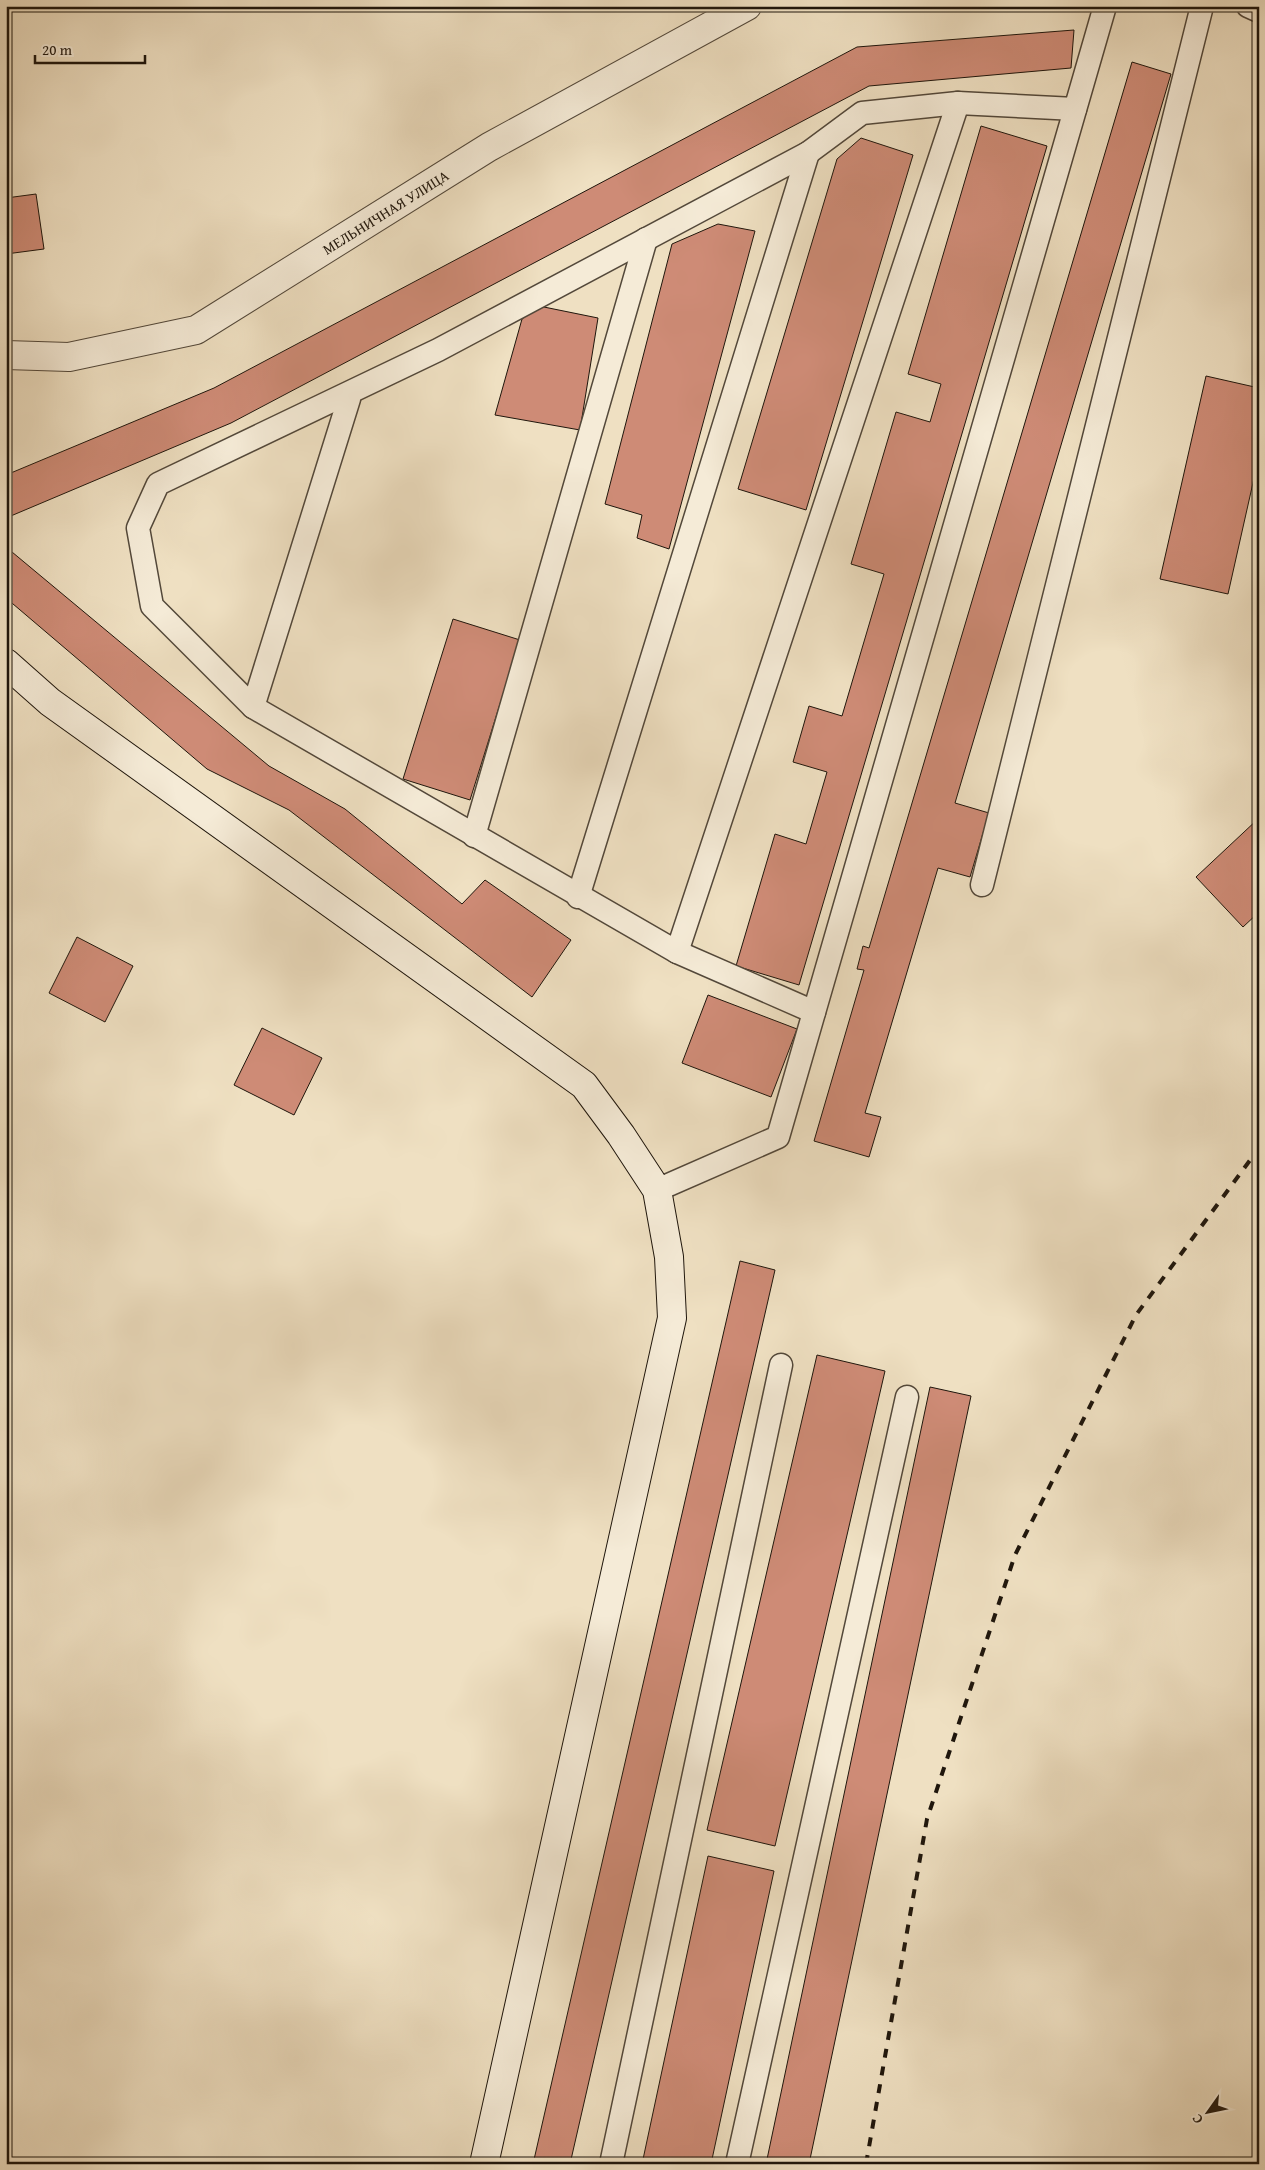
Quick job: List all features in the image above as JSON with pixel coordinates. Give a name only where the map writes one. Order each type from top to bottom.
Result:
[{"type":"street","name":"МЕЛЬНИЧНАЯ УЛИЦА","points":[[6,355],[70,357],[196,330],[489,146],[747,6]]},
{"type":"street","points":[[6,663],[50,702],[584,1085],[621,1135],[657,1190],[669,1257],[672,1318],[484,2164]]},
{"type":"lane","points":[[657,1190],[778,1137],[1105,6]]},
{"type":"lane","points":[[982,885],[1202,6]]},
{"type":"lane","points":[[1248,6],[1259,11]]},
{"type":"lane","points":[[814,1012],[677,952],[578,897],[253,707],[152,606],[138,528],[158,484],[438,350],[808,153],[862,113],[958,103],[1075,109]]},
{"type":"lane","points":[[677,952],[958,103]]},
{"type":"lane","points":[[578,897],[808,153]]},
{"type":"lane","points":[[474,836],[646,239]]},
{"type":"lane","points":[[253,707],[349,399]]},
{"type":"lane","points":[[611,2164],[781,1365]]},
{"type":"lane","points":[[737,2164],[907,1397]]},
{"type":"building","points":[[1074,30],[1071,68],[869,86],[231,423],[6,518],[6,475],[214,388],[857,47]]},
{"type":"building","points":[[1132,62],[1171,74],[955,803],[989,813],[970,877],[938,868],[865,1113],[881,1117],[869,1157],[814,1141],[864,970],[857,969],[863,946],[869,948]]},
{"type":"building","points":[[981,126],[1047,146],[799,985],[736,966],[775,834],[806,844],[827,772],[793,762],[809,706],[842,716],[884,574],[851,564],[896,412],[930,422],[941,384],[908,374]]},
{"type":"building","points":[[861,138],[913,155],[806,510],[738,489],[837,159]]},
{"type":"building","points":[[36,194],[44,249],[6,254],[6,198]]},
{"type":"building","points":[[718,224],[755,231],[669,549],[637,538],[642,515],[605,504],[672,244]]},
{"type":"building","points":[[539,306],[598,318],[580,430],[495,415],[522,319]]},
{"type":"building","points":[[1206,376],[1259,388],[1259,456],[1228,594],[1160,579]]},
{"type":"building","points":[[6,547],[269,766],[345,809],[462,904],[485,880],[571,940],[532,997],[289,810],[207,769],[6,598]]},
{"type":"building","points":[[453,619],[520,640],[470,800],[403,779]]},
{"type":"building","points":[[1259,818],[1259,912],[1243,927],[1196,877]]},
{"type":"building","points":[[77,937],[133,966],[105,1022],[49,993]]},
{"type":"building","points":[[708,995],[797,1029],[771,1097],[682,1063]]},
{"type":"building","points":[[262,1028],[322,1058],[294,1115],[234,1085]]},
{"type":"building","points":[[740,1261],[775,1270],[570,2164],[533,2164]]},
{"type":"building","points":[[817,1355],[885,1371],[775,1846],[707,1830]]},
{"type":"building","points":[[930,1387],[971,1396],[809,2164],[766,2164]]},
{"type":"building","points":[[708,1856],[774,1871],[711,2164],[642,2164]]},
{"type":"railway","points":[[866,2164],[927,1819],[1015,1555],[1136,1315],[1259,1148]]}]
